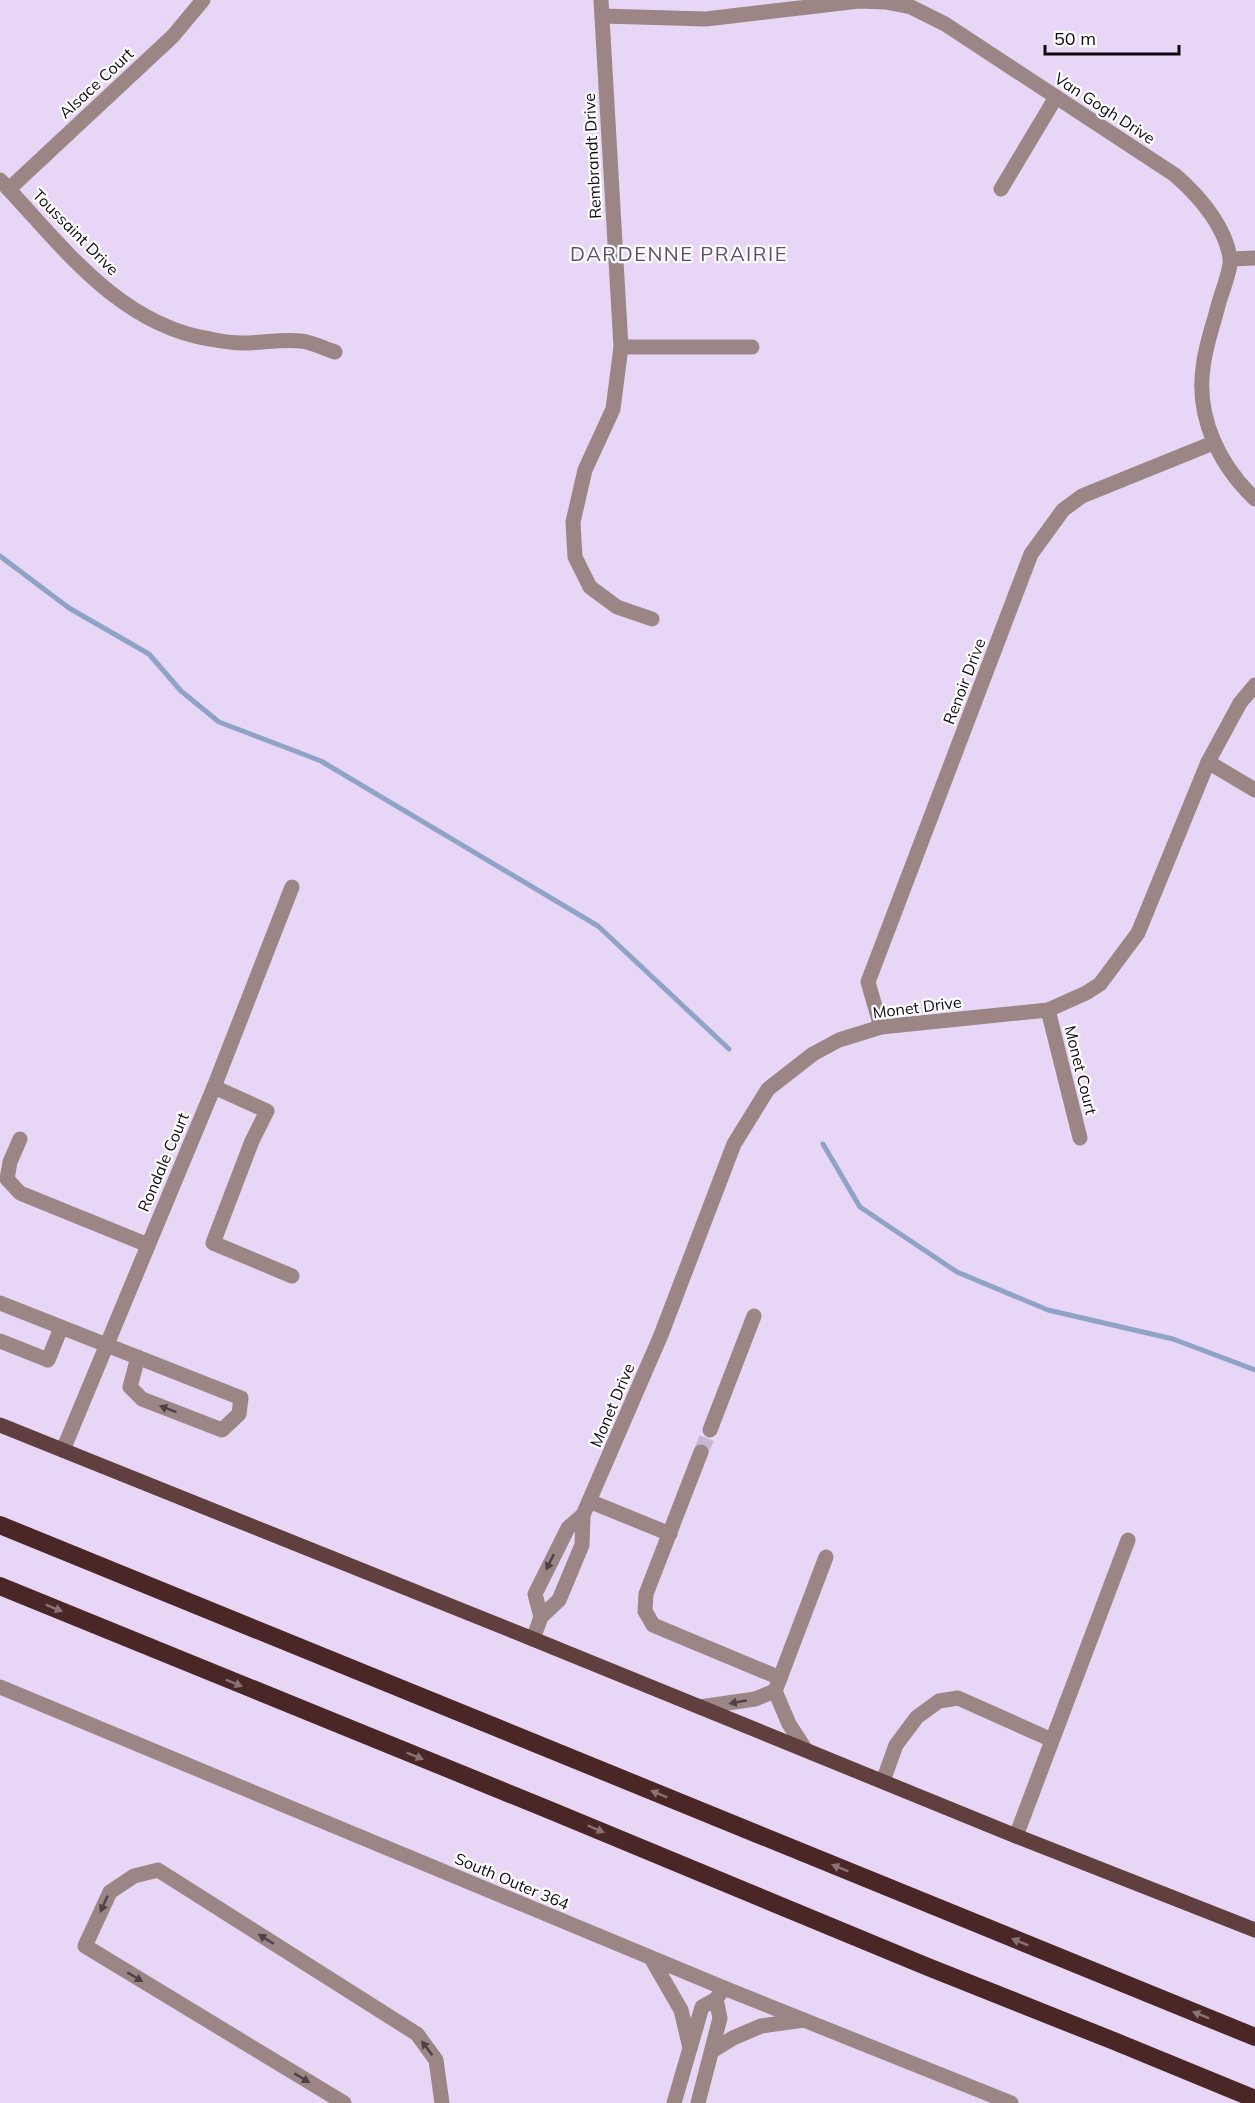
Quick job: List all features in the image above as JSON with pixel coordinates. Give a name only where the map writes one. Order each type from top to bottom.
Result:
[{"type":"highway","points":[[0,1525],[1255,2037]]},
{"type":"highway","points":[[0,1586],[1255,2099]]},
{"type":"main road","points":[[0,1425],[1016,1836],[1255,1930]]},
{"type":"street","name":"Alsace Court","points":[[4,185],[173,36],[203,0]]},
{"type":"street","name":"Van Gogh Drive","points":[[602,8],[706,20],[859,1],[886,2],[911,7],[945,24],[1175,175],[1198,195],[1220,232],[1230,259]]},
{"type":"street","name":"Rembrandt Drive","points":[[602,8],[621,347],[613,409],[585,470],[573,522],[575,557],[590,587],[617,606],[652,619]]},
{"type":"street","points":[[1001,189],[1056,98]]},
{"type":"street","name":"Toussaint Drive","points":[[4,185],[86,273],[122,302],[147,316],[171,328],[207,339],[240,343],[302,341],[335,352]]},
{"type":"street","points":[[1255,258],[1230,259],[1203,368],[1203,405],[1213,442],[1240,485],[1255,499]]},
{"type":"street","points":[[621,347],[752,347]]},
{"type":"street","name":"Renoir Drive","points":[[881,1027],[868,982],[1031,554],[1063,510],[1082,496],[1213,442]]},
{"type":"street","name":"Monet Drive","points":[[533,1639],[541,1617],[559,1600],[582,1545],[586,1508],[661,1335],[734,1144],[768,1089],[813,1054],[839,1040],[881,1027],[1048,1010],[1100,984],[1138,933],[1208,762],[1240,704],[1255,685]]},
{"type":"street","points":[[1208,762],[1255,790]]},
{"type":"street","name":"Rondale Court","points":[[63,1450],[214,1088],[292,887]]},
{"type":"street","name":"Monet Court","points":[[1048,1010],[1080,1138]]},
{"type":"street","points":[[214,1088],[267,1111],[252,1140],[213,1243],[292,1276]]},
{"type":"street","points":[[20,1139],[10,1162],[7,1179],[20,1193],[148,1245]]},
{"type":"street","points":[[0,1303],[62,1328],[138,1357],[241,1398],[239,1414],[222,1430],[142,1399],[129,1388],[138,1357]]},
{"type":"street","points":[[710,1430],[754,1316]]},
{"type":"street","points":[[0,1341],[48,1360],[62,1328]]},
{"type":"street","points":[[701,1452],[646,1594],[645,1611],[653,1625],[777,1684],[789,1724],[806,1750]]},
{"type":"street","points":[[586,1508],[670,1534]]},
{"type":"street","name":"Monet Drive","points":[[541,1617],[535,1594],[567,1528],[586,1508]]},
{"type":"street","points":[[1016,1836],[1128,1540]]},
{"type":"street","points":[[700,1707],[755,1699],[777,1684],[826,1557]]},
{"type":"street","name":"South Outer 364","points":[[0,1687],[651,1958],[720,1994],[804,2020],[1011,2103]]},
{"type":"street","points":[[883,1781],[896,1745],[917,1717],[939,1701],[958,1698],[1052,1740]]},
{"type":"street","points":[[344,2103],[85,1946],[110,1892],[134,1876],[158,1870],[417,2034],[436,2060],[442,2103]]},
{"type":"street","points":[[651,1958],[681,2010],[690,2048]]},
{"type":"street","points":[[674,2103],[702,2007],[720,1994]]},
{"type":"street","points":[[698,2103],[720,2018],[720,1994]]},
{"type":"street","points":[[712,2051],[733,2038],[761,2026],[804,2020]]},
{"type":"waterway","points":[[0,556],[69,608],[149,654],[181,691],[219,722],[321,761],[598,926],[729,1049]]},
{"type":"waterway","points":[[823,1144],[860,1207],[957,1272],[1048,1310],[1173,1339],[1255,1370]]},
{"type":"tunnel","points":[[701,1452],[710,1430]]},
{"type":"district","name":"DARDENNE PRAIRIE","points":[[679,253]]}]
